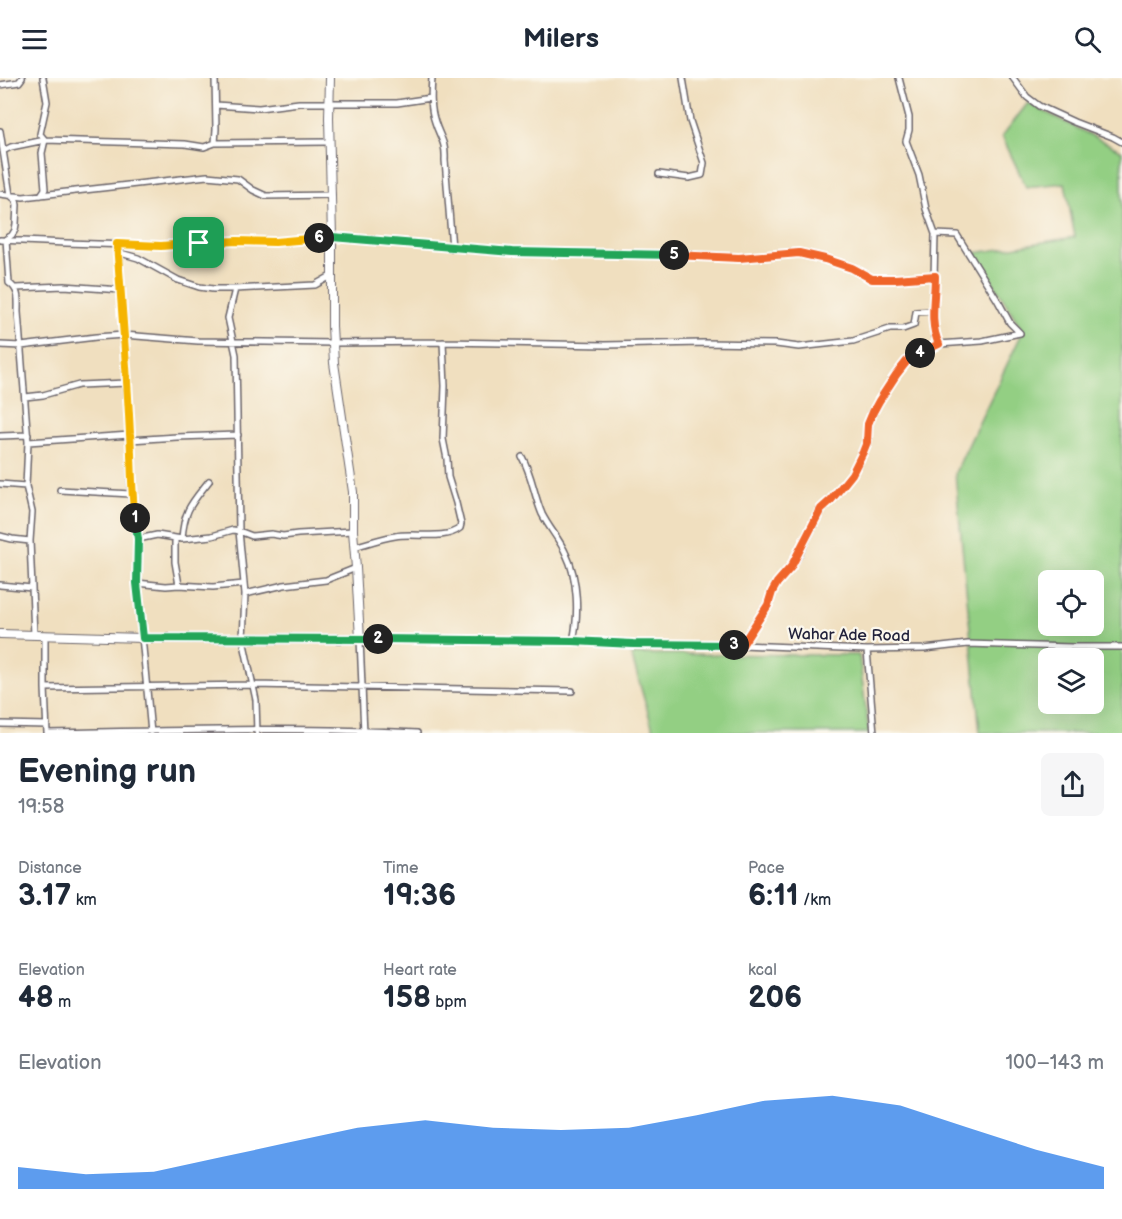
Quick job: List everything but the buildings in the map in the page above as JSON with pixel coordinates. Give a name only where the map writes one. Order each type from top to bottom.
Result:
[{"type":"street","points":[[0,85],[19,82],[22,78]]},
{"type":"street","points":[[43,78],[46,102],[40,134],[45,140]]},
{"type":"street","points":[[215,78],[215,143]]},
{"type":"street","points":[[330,78],[334,363],[353,492],[352,531],[364,732]]},
{"type":"street","points":[[432,78],[431,98],[435,124],[446,148],[452,248]]},
{"type":"street","points":[[658,174],[689,178],[702,175],[704,163],[690,121],[683,78]]},
{"type":"street","points":[[899,78],[909,117],[906,141],[919,175],[926,209],[935,234],[933,324],[939,344]]},
{"type":"street","points":[[1013,78],[1027,98],[1038,106],[1122,142]]},
{"type":"street","points":[[216,105],[259,108],[299,103],[397,103],[431,98]]},
{"type":"street","points":[[0,131],[10,195],[16,200],[17,206],[15,230],[12,235],[3,239]]},
{"type":"street","points":[[41,195],[45,189],[42,153],[45,140]]},
{"type":"street","points":[[3,151],[11,147],[45,140],[185,144],[204,147],[215,143],[330,141]]},
{"type":"street","points":[[0,194],[23,197],[207,176],[238,179],[266,196],[332,195]]},
{"type":"street","points":[[742,645],[768,605],[777,583],[791,567],[821,509],[852,474],[867,442],[868,424],[873,412],[907,361],[918,353],[939,344],[982,341],[1020,333],[1010,323],[999,301],[957,235],[935,234]]},
{"type":"street","points":[[3,239],[161,246],[237,241],[275,242],[332,237],[512,252],[698,255],[739,258],[799,253],[852,268],[872,279],[935,276]]},
{"type":"street","points":[[3,239],[9,283],[16,288],[64,286],[121,290]]},
{"type":"street","points":[[117,244],[130,437],[131,494],[138,539],[137,583],[151,732]]},
{"type":"street","points":[[117,252],[138,258],[178,280],[199,287],[236,289],[315,285],[331,276]]},
{"type":"street","points":[[0,285],[9,283]]},
{"type":"street","points":[[16,288],[28,438],[27,486],[32,512],[30,541],[34,635]]},
{"type":"street","points":[[236,289],[228,318],[236,355],[239,531],[245,594],[243,639],[256,700],[257,731]]},
{"type":"street","points":[[0,345],[21,346],[124,335],[198,341],[605,345],[703,343],[776,344],[799,347],[853,341],[890,330],[903,329],[914,325],[916,312],[934,311]]},
{"type":"street","points":[[354,547],[396,536],[445,535],[455,533],[460,528],[456,503],[448,477],[443,439],[446,386],[443,342]]},
{"type":"street","points":[[25,397],[43,395],[79,385],[127,384]]},
{"type":"street","points":[[0,436],[28,438],[238,435]]},
{"type":"street","points":[[522,457],[531,475],[543,516],[565,552],[574,581],[576,620],[573,641]]},
{"type":"street","points":[[179,585],[175,562],[178,539],[185,515],[192,502],[210,481]]},
{"type":"street","points":[[0,484],[27,486]]},
{"type":"street","points":[[60,490],[131,494]]},
{"type":"street","points":[[138,539],[157,534],[178,539],[212,536],[233,530],[252,536],[352,531]]},
{"type":"street","points":[[0,536],[30,541]]},
{"type":"street","points":[[245,594],[284,585],[326,580],[356,568]]},
{"type":"street","points":[[137,583],[213,587],[244,584]]},
{"type":"street","points":[[0,585],[32,588]]},
{"type":"street","name":"Wahar Ade Road","points":[[0,634],[143,638],[573,641],[867,650],[924,649],[968,644],[1122,647]]},
{"type":"street","points":[[45,636],[47,733],[257,731],[417,733]]},
{"type":"street","points":[[867,650],[874,733]]},
{"type":"street","points":[[45,688],[253,685],[572,691]]},
{"type":"street","points":[[0,724],[46,725]]},
{"type":"green space","points":[[1028,103],[1122,151],[1122,733],[980,733],[955,473],[1023,331],[975,253],[1075,237],[1065,183],[1026,187],[1002,136]]},
{"type":"green space","points":[[631,654],[859,655],[869,733],[654,733]]},
{"type":"route","points":[[332,237],[512,252],[698,255],[739,258],[799,253],[852,268],[872,279],[935,276],[933,324],[939,344],[918,353],[907,361],[896,375],[873,412],[868,424],[867,442],[859,462],[831,500],[821,509],[798,555],[777,583],[768,605],[742,645],[470,639],[143,638],[137,583],[138,539],[131,494],[130,435],[117,244],[161,246],[199,243],[275,242],[332,237]]}]
